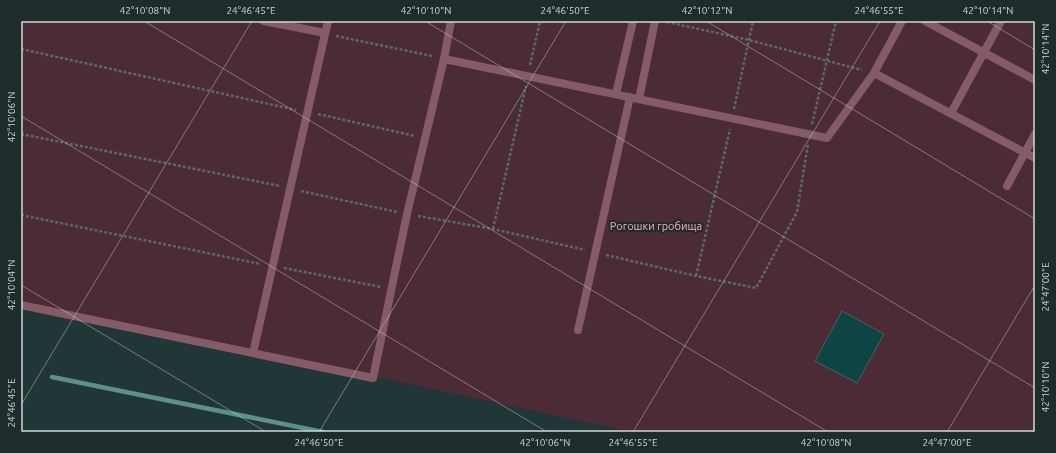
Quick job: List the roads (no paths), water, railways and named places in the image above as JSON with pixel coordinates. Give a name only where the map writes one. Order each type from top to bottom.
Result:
[{"type":"lane","points":[[264,21],[325,33]]},
{"type":"lane","points":[[253,353],[328,21]]},
{"type":"lane","points":[[21,305],[373,378],[407,214],[452,21]]},
{"type":"lane","points":[[616,94],[633,21]]},
{"type":"lane","points":[[639,99],[655,21]]},
{"type":"lane","points":[[444,59],[827,138],[874,73],[902,21]]},
{"type":"lane","points":[[925,21],[1035,80]]},
{"type":"lane","points":[[951,114],[1001,21]]},
{"type":"lane","points":[[874,73],[1035,158]]},
{"type":"lane","points":[[578,330],[630,97]]},
{"type":"lane","points":[[1007,186],[1035,134]]},
{"type":"waterway","points":[[52,377],[323,432]]},
{"type":"park label","name":"Рогошки гробища","points":[[656,226]]}]
